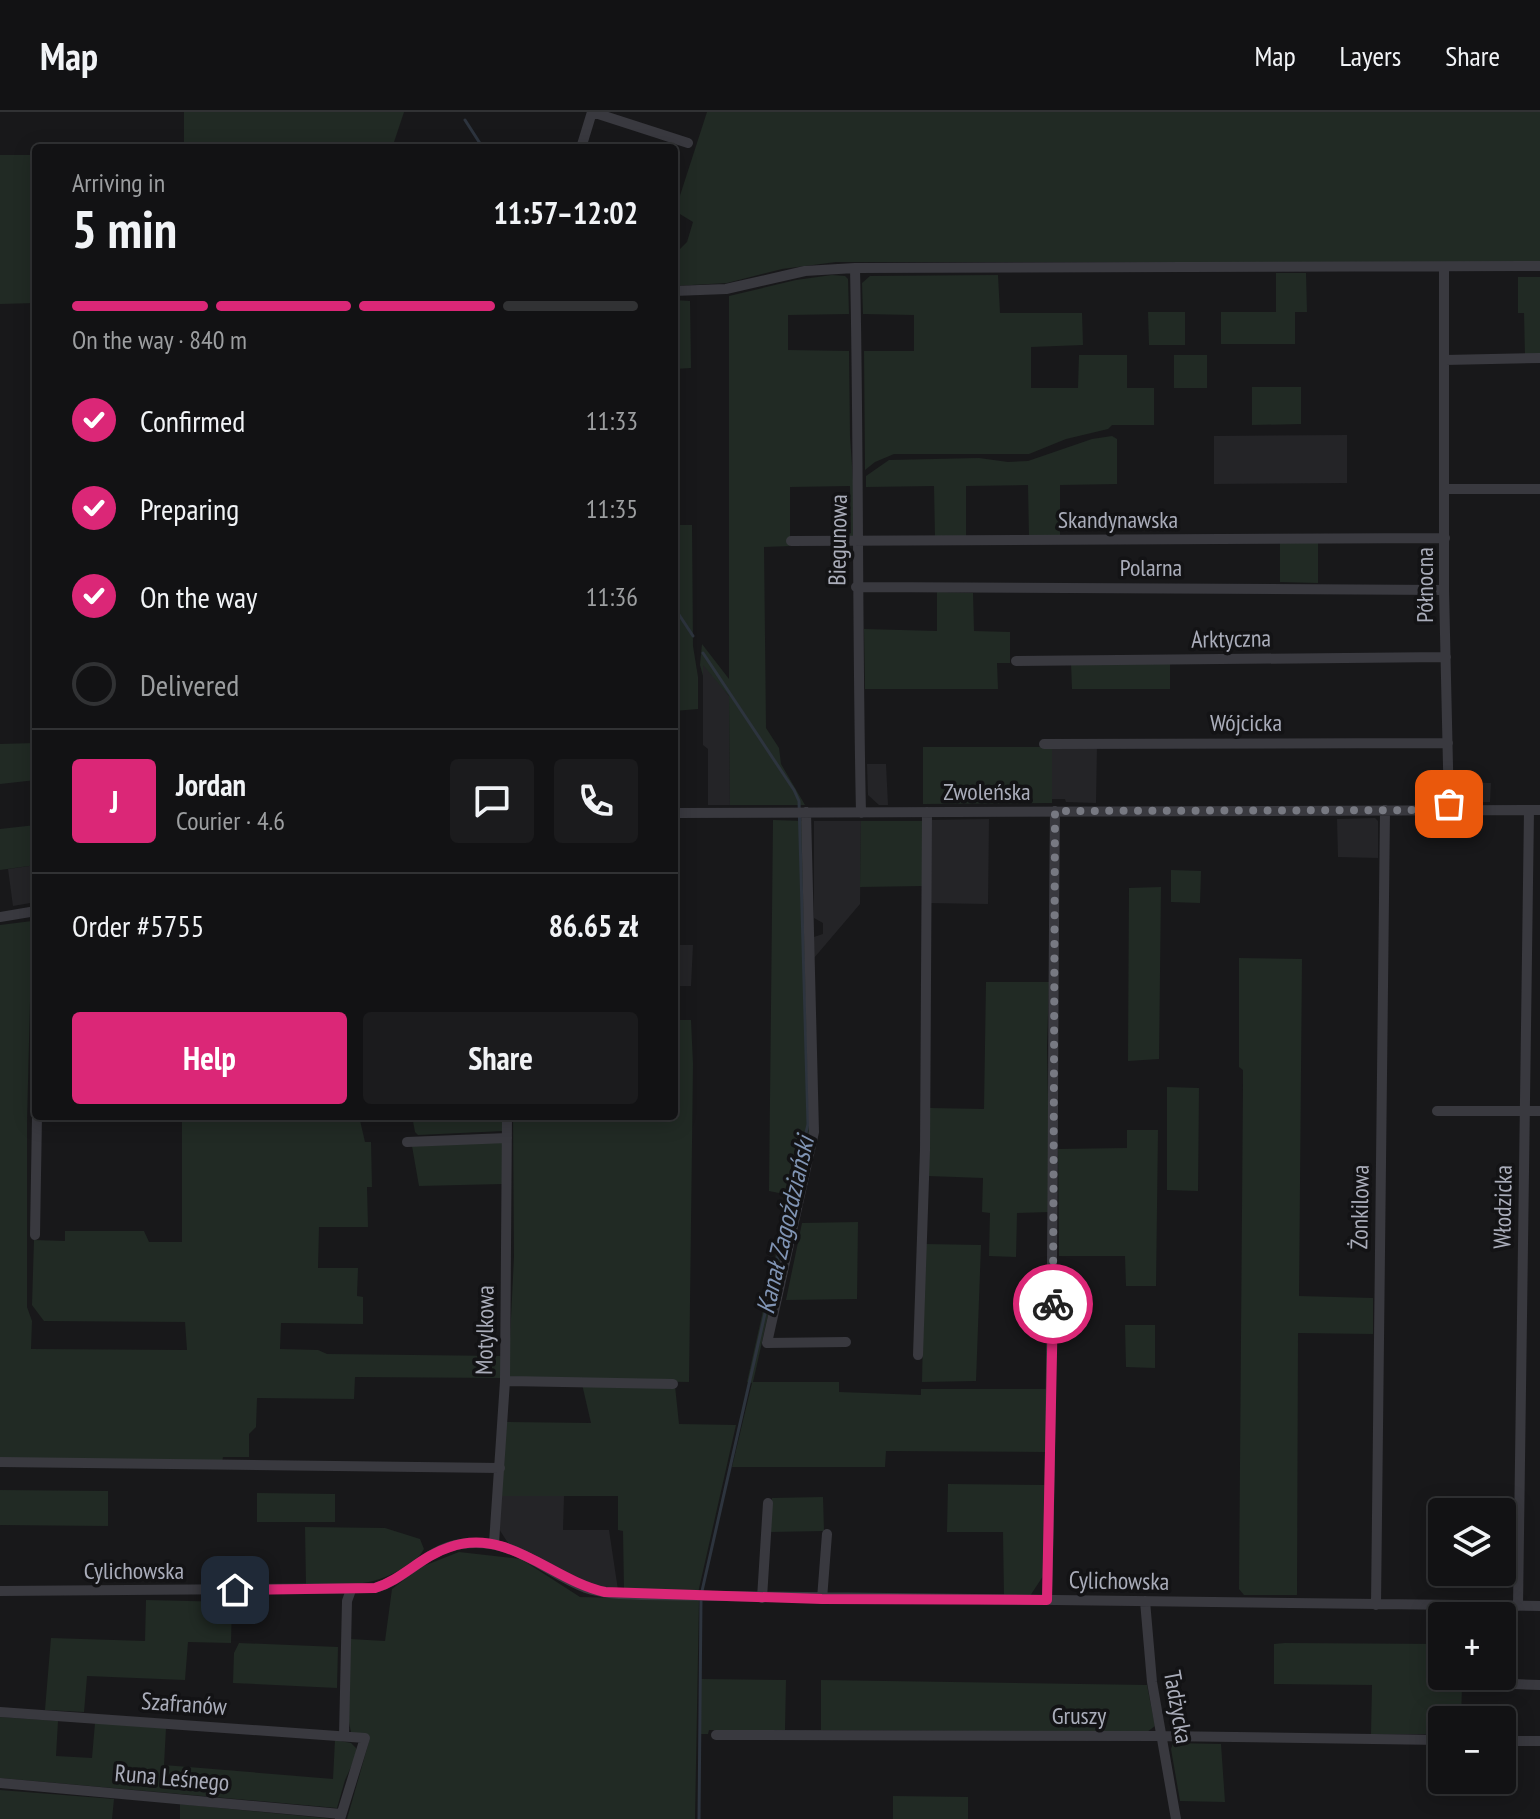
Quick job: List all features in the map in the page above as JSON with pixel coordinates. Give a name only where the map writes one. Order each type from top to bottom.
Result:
[{"type":"street","points":[[582,144],[592,112],[688,143]]},
{"type":"street","points":[[678,291],[726,289],[805,271],[855,268],[1540,266]]},
{"type":"street","name":"Północna","points":[[1444,267],[1444,590],[1449,810]]},
{"type":"street","name":"Biegunowa","points":[[855,268],[859,475],[856,587],[861,813]]},
{"type":"street","points":[[1445,360],[1540,358]]},
{"type":"street","points":[[1445,489],[1540,489]]},
{"type":"street","name":"Skandynawska","points":[[791,541],[1445,538]]},
{"type":"street","name":"Polarna","points":[[856,587],[1444,590]]},
{"type":"street","name":"Arktyczna","points":[[1016,661],[1446,657]]},
{"type":"street","name":"Wójcicka","points":[[1044,744],[1448,743]]},
{"type":"street","name":"Żonkilowa","points":[[1376,1605],[1385,810]]},
{"type":"street","name":"Zwoleńska","points":[[678,813],[1535,810]]},
{"type":"street","name":"Włodzicka","points":[[1518,1606],[1525,1111],[1535,810]]},
{"type":"street","points":[[1047,1600],[1053,1385],[1055,811]]},
{"type":"street","points":[[918,1355],[925,1150],[927,812]]},
{"type":"street","points":[[800,813],[814,1132],[767,1343],[846,1342]]},
{"type":"street","points":[[0,917],[32,912]]},
{"type":"street","points":[[1437,1111],[1540,1111]]},
{"type":"street","points":[[35,1235],[37,1120]]},
{"type":"street","name":"Motylkowa","points":[[494,1543],[505,1381],[507,1120]]},
{"type":"street","points":[[407,1142],[507,1138]]},
{"type":"street","points":[[505,1381],[673,1384]]},
{"type":"street","points":[[0,1462],[500,1468]]},
{"type":"street","points":[[762,1598],[768,1503]]},
{"type":"street","points":[[822,1599],[827,1534]]},
{"type":"street","name":"Cylichowska","points":[[0,1591],[351,1590],[391,1584],[426,1556],[450,1547],[494,1543],[519,1552],[570,1581],[605,1592],[822,1599],[1540,1606]]},
{"type":"street","points":[[344,1736],[347,1601],[351,1590]]},
{"type":"street","name":"Tadżycka","points":[[1145,1601],[1149,1659],[1176,1819]]},
{"type":"street","points":[[1516,1684],[1540,1685]]},
{"type":"street","name":"Szafranów","points":[[0,1712],[365,1738],[340,1816]]},
{"type":"street","name":"Gruszy","points":[[716,1735],[1428,1740]]},
{"type":"street","points":[[1516,1741],[1540,1741]]},
{"type":"street","name":"Runa Leśnego","points":[[0,1783],[340,1816]]},
{"type":"shaded area","points":[[184,112],[404,112],[393,144],[184,144]]},
{"type":"shaded area","points":[[707,112],[1540,112],[1540,262],[836,262],[782,269],[727,283],[678,286],[678,251],[687,242],[693,222],[678,213],[678,202]]},
{"type":"shaded area","points":[[0,155],[32,155],[32,303],[0,304]]},
{"type":"shaded area","points":[[1276,273],[1306,273],[1307,312],[1295,312],[1295,344],[1221,344],[1221,312],[1276,312]]},
{"type":"shaded area","points":[[832,275],[848,279],[849,314],[788,315],[788,350],[849,351],[854,536],[845,537],[851,533],[850,486],[790,487],[790,546],[764,547],[766,728],[779,748],[781,764],[805,805],[730,805],[729,696],[703,665],[703,676],[700,665],[702,644],[729,679],[729,296]]},
{"type":"shaded area","points":[[998,275],[1000,313],[1082,313],[1083,345],[1031,347],[1031,388],[1078,388],[1079,355],[1127,355],[1127,388],[1154,388],[1154,425],[1112,425],[1108,429],[1066,439],[1029,454],[894,454],[865,470],[864,351],[914,351],[914,315],[863,314],[862,283],[870,276]]},
{"type":"shaded area","points":[[1518,277],[1540,277],[1540,356],[1525,356],[1524,313],[1518,313]]},
{"type":"shaded area","points":[[678,300],[690,301],[691,368],[678,369]]},
{"type":"shaded area","points":[[1148,312],[1185,312],[1185,345],[1149,345]]},
{"type":"shaded area","points":[[1174,355],[1207,355],[1207,388],[1174,388]]},
{"type":"shaded area","points":[[1252,387],[1301,387],[1301,424],[1252,425]]},
{"type":"shaded area","points":[[1347,435],[1347,483],[1214,484],[1214,436]]},
{"type":"shaded area","points":[[1112,436],[1117,439],[1117,484],[1060,485],[1060,536],[1029,537],[1028,485],[966,486],[966,536],[935,538],[934,486],[866,487],[866,476],[889,460],[979,458],[1028,461],[1092,439]]},
{"type":"shaded area","points":[[678,525],[692,525],[693,646],[698,677],[698,709],[678,711]]},
{"type":"shaded area","points":[[1280,542],[1318,542],[1318,583],[1280,582]]},
{"type":"shaded area","points":[[937,592],[973,593],[974,631],[1010,632],[1010,663],[997,663],[998,689],[865,689],[864,629],[937,631]]},
{"type":"shaded area","points":[[1170,662],[1170,689],[1072,689],[1071,663]]},
{"type":"shaded area","points":[[703,663],[729,696],[730,805],[708,805],[708,749],[703,745]]},
{"type":"shaded area","points":[[32,743],[32,780],[0,784],[0,744]]},
{"type":"shaded area","points":[[1097,746],[1096,803],[1052,799],[1052,747]]},
{"type":"shaded area","points":[[923,747],[1052,747],[1052,803],[923,804]]},
{"type":"shaded area","points":[[867,764],[886,764],[888,805],[879,805],[868,795]]},
{"type":"shaded area","points":[[1454,782],[1491,783],[1490,802],[1454,802]]},
{"type":"shaded area","points":[[1375,818],[1378,821],[1378,858],[1338,857],[1337,819]]},
{"type":"shaded area","points":[[989,819],[988,904],[927,903],[929,820]]},
{"type":"shaded area","points":[[773,820],[803,821],[810,1129],[753,1382],[839,1382],[839,1392],[921,1395],[921,1389],[1048,1389],[1046,1452],[886,1451],[885,1467],[732,1467],[752,1383],[747,1382],[789,1195],[769,1191]]},
{"type":"shaded area","points":[[814,821],[861,821],[860,904],[814,958],[814,937],[823,934],[823,923],[814,918]]},
{"type":"shaded area","points":[[861,821],[922,821],[922,886],[860,887]]},
{"type":"shaded area","points":[[32,825],[32,866],[0,870],[0,829]]},
{"type":"shaded area","points":[[32,866],[32,903],[13,906],[8,869]]},
{"type":"shaded area","points":[[1171,870],[1201,871],[1200,903],[1171,902]]},
{"type":"shaded area","points":[[1161,887],[1159,1059],[1128,1061],[1129,888]]},
{"type":"shaded area","points":[[32,921],[27,1123],[27,1307],[32,1321],[31,1349],[187,1350],[185,1322],[44,1321],[32,1305],[34,1240],[65,1241],[65,1231],[144,1231],[149,1242],[182,1242],[182,1120],[360,1120],[365,1142],[371,1142],[372,1187],[367,1187],[368,1227],[319,1227],[318,1268],[358,1268],[357,1296],[363,1297],[363,1324],[281,1323],[280,1349],[318,1350],[327,1354],[502,1356],[502,1378],[355,1377],[354,1399],[257,1398],[256,1427],[249,1434],[249,1457],[223,1457],[222,1462],[0,1460],[0,925]]},
{"type":"shaded area","points":[[678,945],[693,945],[691,986],[678,986]]},
{"type":"shaded area","points":[[1239,958],[1302,959],[1299,1296],[1373,1298],[1373,1334],[1298,1333],[1297,1595],[1244,1595],[1239,1589],[1243,1070],[1239,1067]]},
{"type":"shaded area","points":[[986,982],[1049,982],[1050,1212],[1017,1213],[1016,1257],[989,1256],[990,1213],[982,1212],[983,1178],[928,1176],[930,1108],[984,1109]]},
{"type":"shaded area","points":[[678,1020],[691,1020],[689,1382],[508,1379],[514,1257],[513,1120],[678,1120]]},
{"type":"shaded area","points":[[1167,1087],[1199,1088],[1198,1191],[1167,1190]]},
{"type":"shaded area","points":[[413,1120],[504,1120],[504,1131],[418,1135]]},
{"type":"shaded area","points":[[1127,1130],[1158,1130],[1156,1286],[1126,1286],[1125,1256],[1059,1256],[1058,1149],[1127,1148]]},
{"type":"shaded area","points":[[503,1142],[503,1184],[419,1186],[412,1146]]},
{"type":"shaded area","points":[[858,1222],[857,1299],[786,1300],[802,1223]]},
{"type":"shaded area","points":[[925,1244],[981,1245],[976,1381],[922,1382]]},
{"type":"shaded area","points":[[1125,1325],[1155,1325],[1155,1368],[1126,1367]]},
{"type":"shaded area","points":[[582,1384],[675,1386],[679,1424],[736,1425],[698,1593],[624,1590],[623,1531],[618,1530],[618,1496],[499,1496],[504,1465],[505,1422],[591,1423]]},
{"type":"shaded area","points":[[948,1484],[1048,1485],[1045,1573],[1030,1596],[1004,1597],[1003,1532],[947,1532]]},
{"type":"shaded area","points":[[0,1490],[108,1491],[108,1526],[0,1525]]},
{"type":"shaded area","points":[[257,1493],[335,1494],[335,1522],[257,1522]]},
{"type":"shaded area","points":[[499,1496],[564,1496],[563,1530],[609,1530],[618,1590],[584,1583],[508,1543],[499,1529]]},
{"type":"shaded area","points":[[823,1497],[824,1531],[770,1532],[772,1498]]},
{"type":"shaded area","points":[[305,1527],[385,1528],[420,1539],[424,1549],[411,1563],[381,1579],[357,1584],[306,1585]]},
{"type":"shaded area","points":[[459,1552],[521,1559],[580,1597],[699,1600],[695,1819],[347,1819],[370,1738],[351,1732],[348,1718],[350,1639],[385,1641],[392,1589],[421,1567]]},
{"type":"shaded area","points":[[146,1600],[232,1602],[231,1643],[188,1642],[185,1680],[87,1676],[84,1712],[45,1710],[51,1638],[145,1641]]},
{"type":"shaded area","points":[[239,1643],[338,1647],[337,1688],[233,1683],[234,1653]]},
{"type":"shaded area","points":[[1274,1644],[1428,1644],[1428,1690],[1462,1690],[1461,1706],[1428,1706],[1428,1734],[1371,1734],[1372,1685],[1274,1684]]},
{"type":"shaded area","points":[[701,1679],[786,1680],[785,1730],[709,1730],[708,1734],[701,1734]]},
{"type":"shaded area","points":[[821,1680],[1147,1685],[1155,1726],[1147,1732],[821,1730]]},
{"type":"shaded area","points":[[0,1717],[58,1721],[56,1756],[92,1758],[95,1723],[166,1728],[164,1765],[333,1779],[335,1740],[351,1743],[356,1748],[356,1756],[337,1808],[0,1778]]},
{"type":"shaded area","points":[[1173,1743],[1221,1744],[1225,1802],[1180,1801],[1171,1749]]},
{"type":"shaded area","points":[[0,1790],[114,1799],[112,1819],[0,1819]]},
{"type":"shaded area","points":[[893,1796],[968,1797],[968,1819],[893,1819]]},
{"type":"shaded area","points":[[180,1804],[324,1818],[331,1819],[180,1819]]},
{"type":"waterway","name":"Kanał Zagoździański","points":[[465,120],[480,144]]},
{"type":"waterway","name":"Kanał Zagoździański","points":[[678,613],[693,636]]},
{"type":"waterway","name":"Kanał Zagoździański","points":[[702,1591],[808,1124],[799,801],[703,653]]},
{"type":"waterway","name":"Kanał Zagoździański","points":[[699,1819],[701,1599]]},
{"type":"way so far","points":[[1053,1304],[1055,811],[1449,810],[1449,804]]},
{"type":"route","points":[[235,1590],[375,1588],[391,1584],[426,1556],[459,1544],[494,1543],[519,1552],[570,1581],[605,1592],[696,1597],[1047,1600],[1053,1304]]}]
